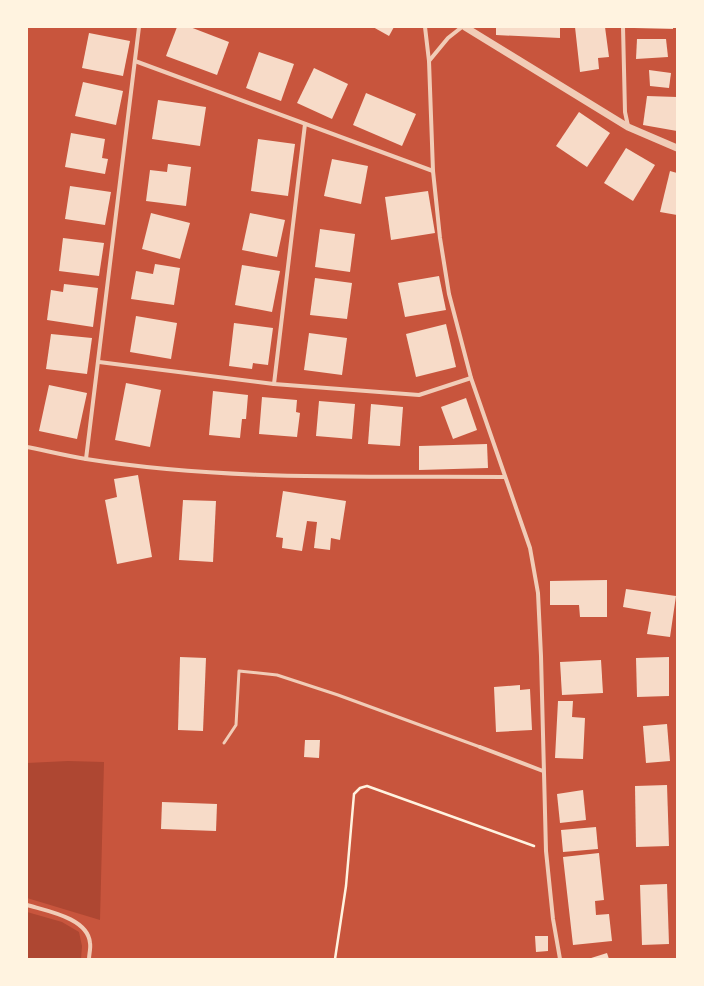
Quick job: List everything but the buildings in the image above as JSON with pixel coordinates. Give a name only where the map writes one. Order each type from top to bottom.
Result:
[{"type":"street","points":[[86,459],[139,27]]},
{"type":"street","points":[[425,27],[429,61],[433,171],[440,238],[449,294],[471,378],[504,477],[530,548],[538,593],[546,851],[553,919],[560,959]]},
{"type":"street","points":[[429,61],[448,38],[463,27],[628,127],[677,148]]},
{"type":"street","points":[[623,27],[625,112],[628,127]]},
{"type":"street","points":[[135,61],[433,171]]},
{"type":"street","points":[[274,384],[305,124]]},
{"type":"street","points":[[99,362],[274,384],[419,395],[471,378]]},
{"type":"street","points":[[27,447],[86,459],[164,468],[273,476],[504,477]]},
{"type":"street","points":[[480,747],[543,771]]},
{"type":"street","points":[[27,905],[68,918],[84,929],[90,942],[89,959]]},
{"type":"lane","points":[[224,743],[236,725],[239,671],[277,675],[338,695],[480,747]]},
{"type":"path","points":[[335,959],[346,886],[354,794],[360,788],[368,786],[546,851]]},
{"type":"shaded area","points":[[68,761],[104,762],[100,920],[27,898],[27,763]]},
{"type":"shaded area","points":[[27,912],[62,922],[79,932],[82,946],[81,959],[27,959]]}]
